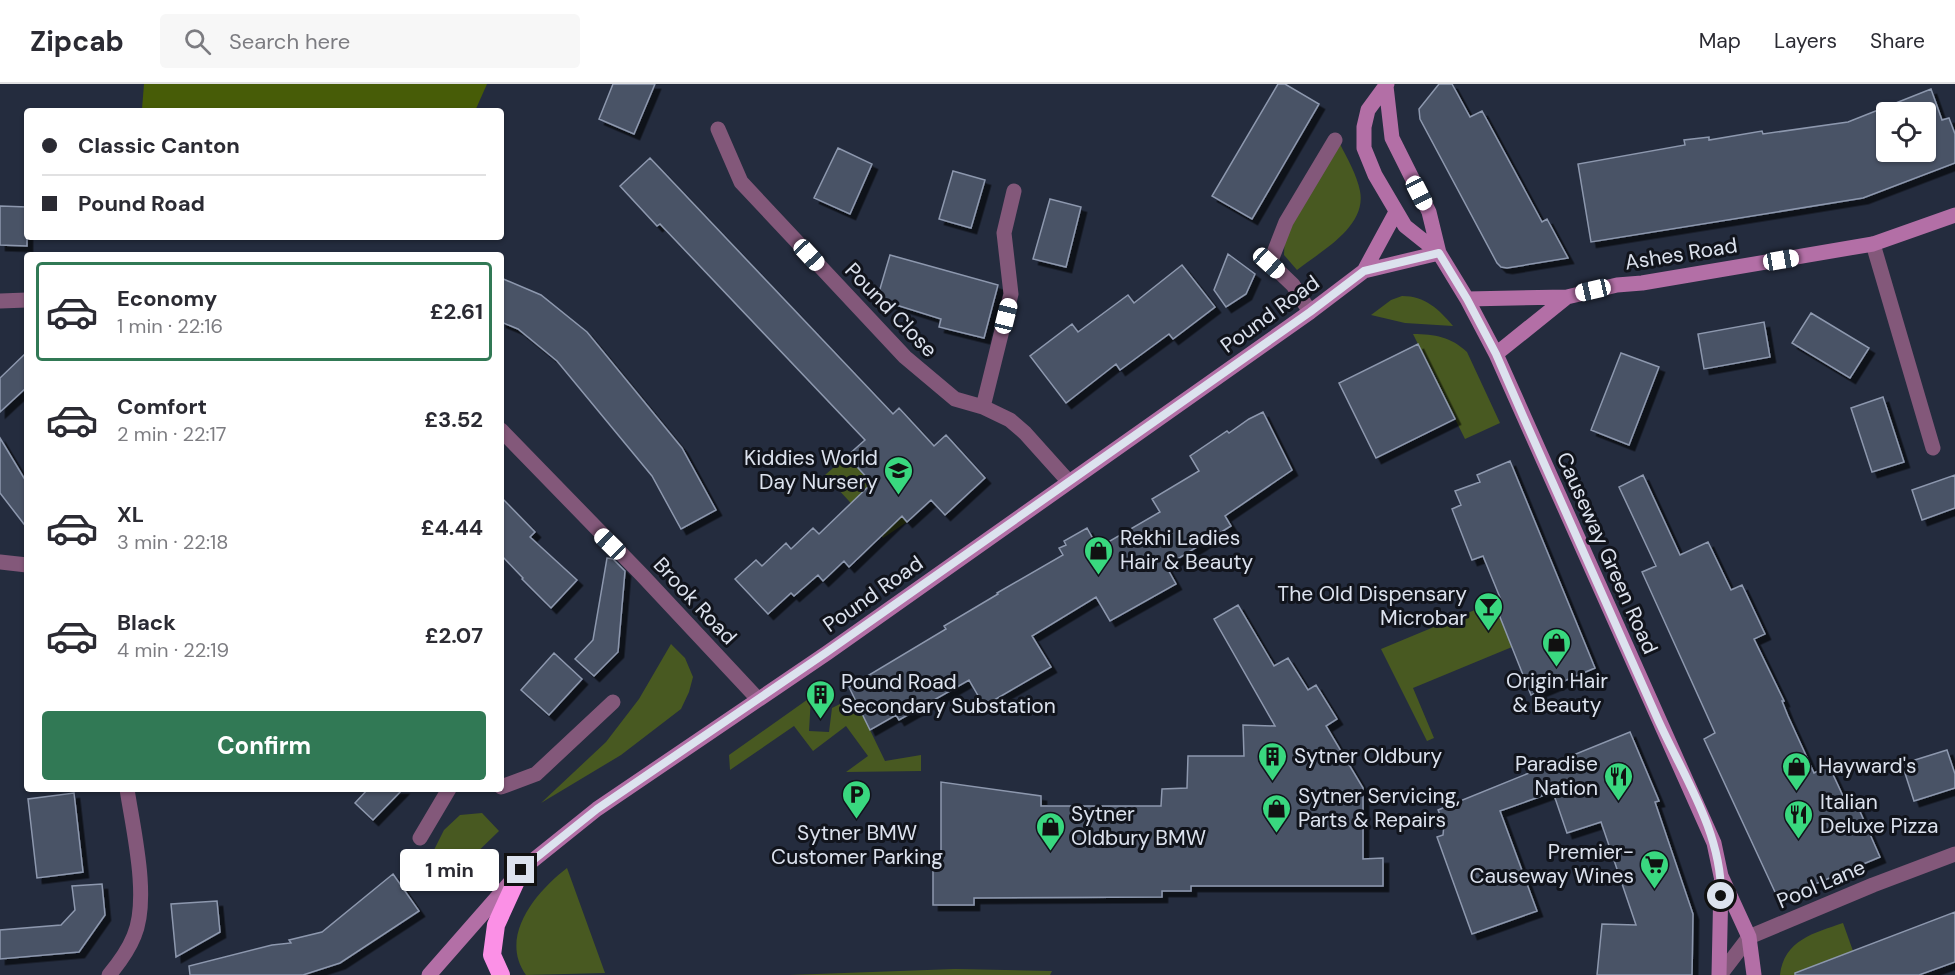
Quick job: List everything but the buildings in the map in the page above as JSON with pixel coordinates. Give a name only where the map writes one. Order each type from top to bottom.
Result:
[{"type":"highway","points":[[501,975],[492,955],[496,925],[521,870]]},
{"type":"street","name":"Causeway Green Road","points":[[1386,85],[1368,110],[1364,127],[1364,148],[1405,226],[1439,253]]},
{"type":"street","name":"Causeway Green Road","points":[[1386,85],[1392,138],[1429,212],[1439,253],[1496,354],[1691,789],[1714,843],[1721,876],[1749,937],[1754,975]]},
{"type":"street","name":"Pound Close","points":[[718,129],[741,182],[905,357],[955,399],[983,407],[1010,420],[1025,433],[1069,482]]},
{"type":"street","points":[[1310,312],[1293,285],[1269,263],[1286,222],[1335,140]]},
{"type":"street","points":[[983,407],[1011,294],[1004,233],[1014,191]]},
{"type":"street","name":"Pound Road","points":[[1364,271],[1396,212]]},
{"type":"street","name":"Ashes Road","points":[[1467,299],[1567,297],[1617,285],[1642,283],[1873,244],[1955,215]]},
{"type":"street","points":[[1378,244],[1422,222],[1432,226]]},
{"type":"street","points":[[1873,244],[1933,448]]},
{"type":"street","name":"Pound Road","points":[[429,975],[521,870],[597,809],[827,652],[1310,312],[1364,271],[1439,253]]},
{"type":"street","name":"Ashes Road","points":[[1496,354],[1567,297]]},
{"type":"street","points":[[0,301],[24,300]]},
{"type":"street","name":"Brook Road","points":[[504,433],[758,698]]},
{"type":"street","points":[[0,562],[24,565]]},
{"type":"street","points":[[504,786],[536,774],[613,702]]},
{"type":"street","points":[[109,975],[121,961],[135,934],[139,913],[141,890],[127,792]]},
{"type":"street","points":[[420,837],[447,792]]},
{"type":"street","name":"Pool Lane","points":[[1719,975],[1749,937],[1873,885],[1955,854]]},
{"type":"street","name":"Causeway Green Road","points":[[1719,975],[1721,876]]},
{"type":"green space","points":[[144,84],[487,84],[476,108],[142,108]]},
{"type":"green space","points":[[1340,144],[1359,185],[1360,204],[1356,216],[1340,237],[1297,270],[1284,255],[1285,232]]},
{"type":"green space","points":[[1402,296],[1425,301],[1453,326],[1405,323],[1371,315],[1391,300]]},
{"type":"green space","points":[[1413,334],[1442,337],[1467,352],[1500,423],[1465,439]]},
{"type":"green space","points":[[847,456],[907,522],[883,538],[825,475]]},
{"type":"green space","points":[[1494,602],[1512,647],[1413,688],[1434,738],[1427,741],[1381,649]]},
{"type":"green space","points":[[671,644],[685,658],[693,677],[681,709],[621,755],[541,803],[606,742],[639,699]]},
{"type":"green space","points":[[811,697],[809,731],[829,732],[832,708],[854,697],[885,761],[921,755],[921,771],[846,772],[868,756],[846,726],[813,751],[794,726],[730,770],[729,755]]},
{"type":"green space","points":[[482,813],[499,831],[466,863],[449,889],[427,864],[444,830],[460,815]]},
{"type":"green space","points":[[567,868],[605,973],[526,975],[518,960],[516,945],[519,930],[533,902]]},
{"type":"green space","points":[[1843,923],[1853,951],[1819,964],[1824,975],[1780,975],[1787,954],[1794,946],[1821,930]]},
{"type":"green space","points":[[955,969],[1052,971],[1050,975],[789,975]]},
{"type":"place","name":"Kiddies World Day Nursery","points":[[899,496]]},
{"type":"place","name":"Rekhi Ladies Hair & Beauty","points":[[1099,576]]},
{"type":"place","name":"The Old Dispensary Microbar","points":[[1488,632]]},
{"type":"place","name":"Origin Hair & Beauty","points":[[1557,668]]},
{"type":"place","name":"Pound Road Secondary Substation","points":[[820,720]]},
{"type":"place","name":"Sytner Oldbury","points":[[1273,782]]},
{"type":"place","name":"Hayward's","points":[[1797,792]]},
{"type":"place","name":"Paradise Nation","points":[[1619,802]]},
{"type":"place","name":"Sytner BMW Customer Parking","points":[[857,820]]},
{"type":"place","name":"Sytner Servicing, Parts & Repairs","points":[[1277,834]]},
{"type":"place","name":"Italian Deluxe Pizza","points":[[1799,840]]},
{"type":"place","name":"Sytner Oldbury BMW","points":[[1050,852]]},
{"type":"place","name":"Premier- Causeway Wines","points":[[1655,890]]},
{"type":"route","points":[[521,870],[597,809],[1061,488],[1310,312],[1364,271],[1439,253],[1496,354],[1691,789],[1714,843],[1721,876],[1721,896]]}]
